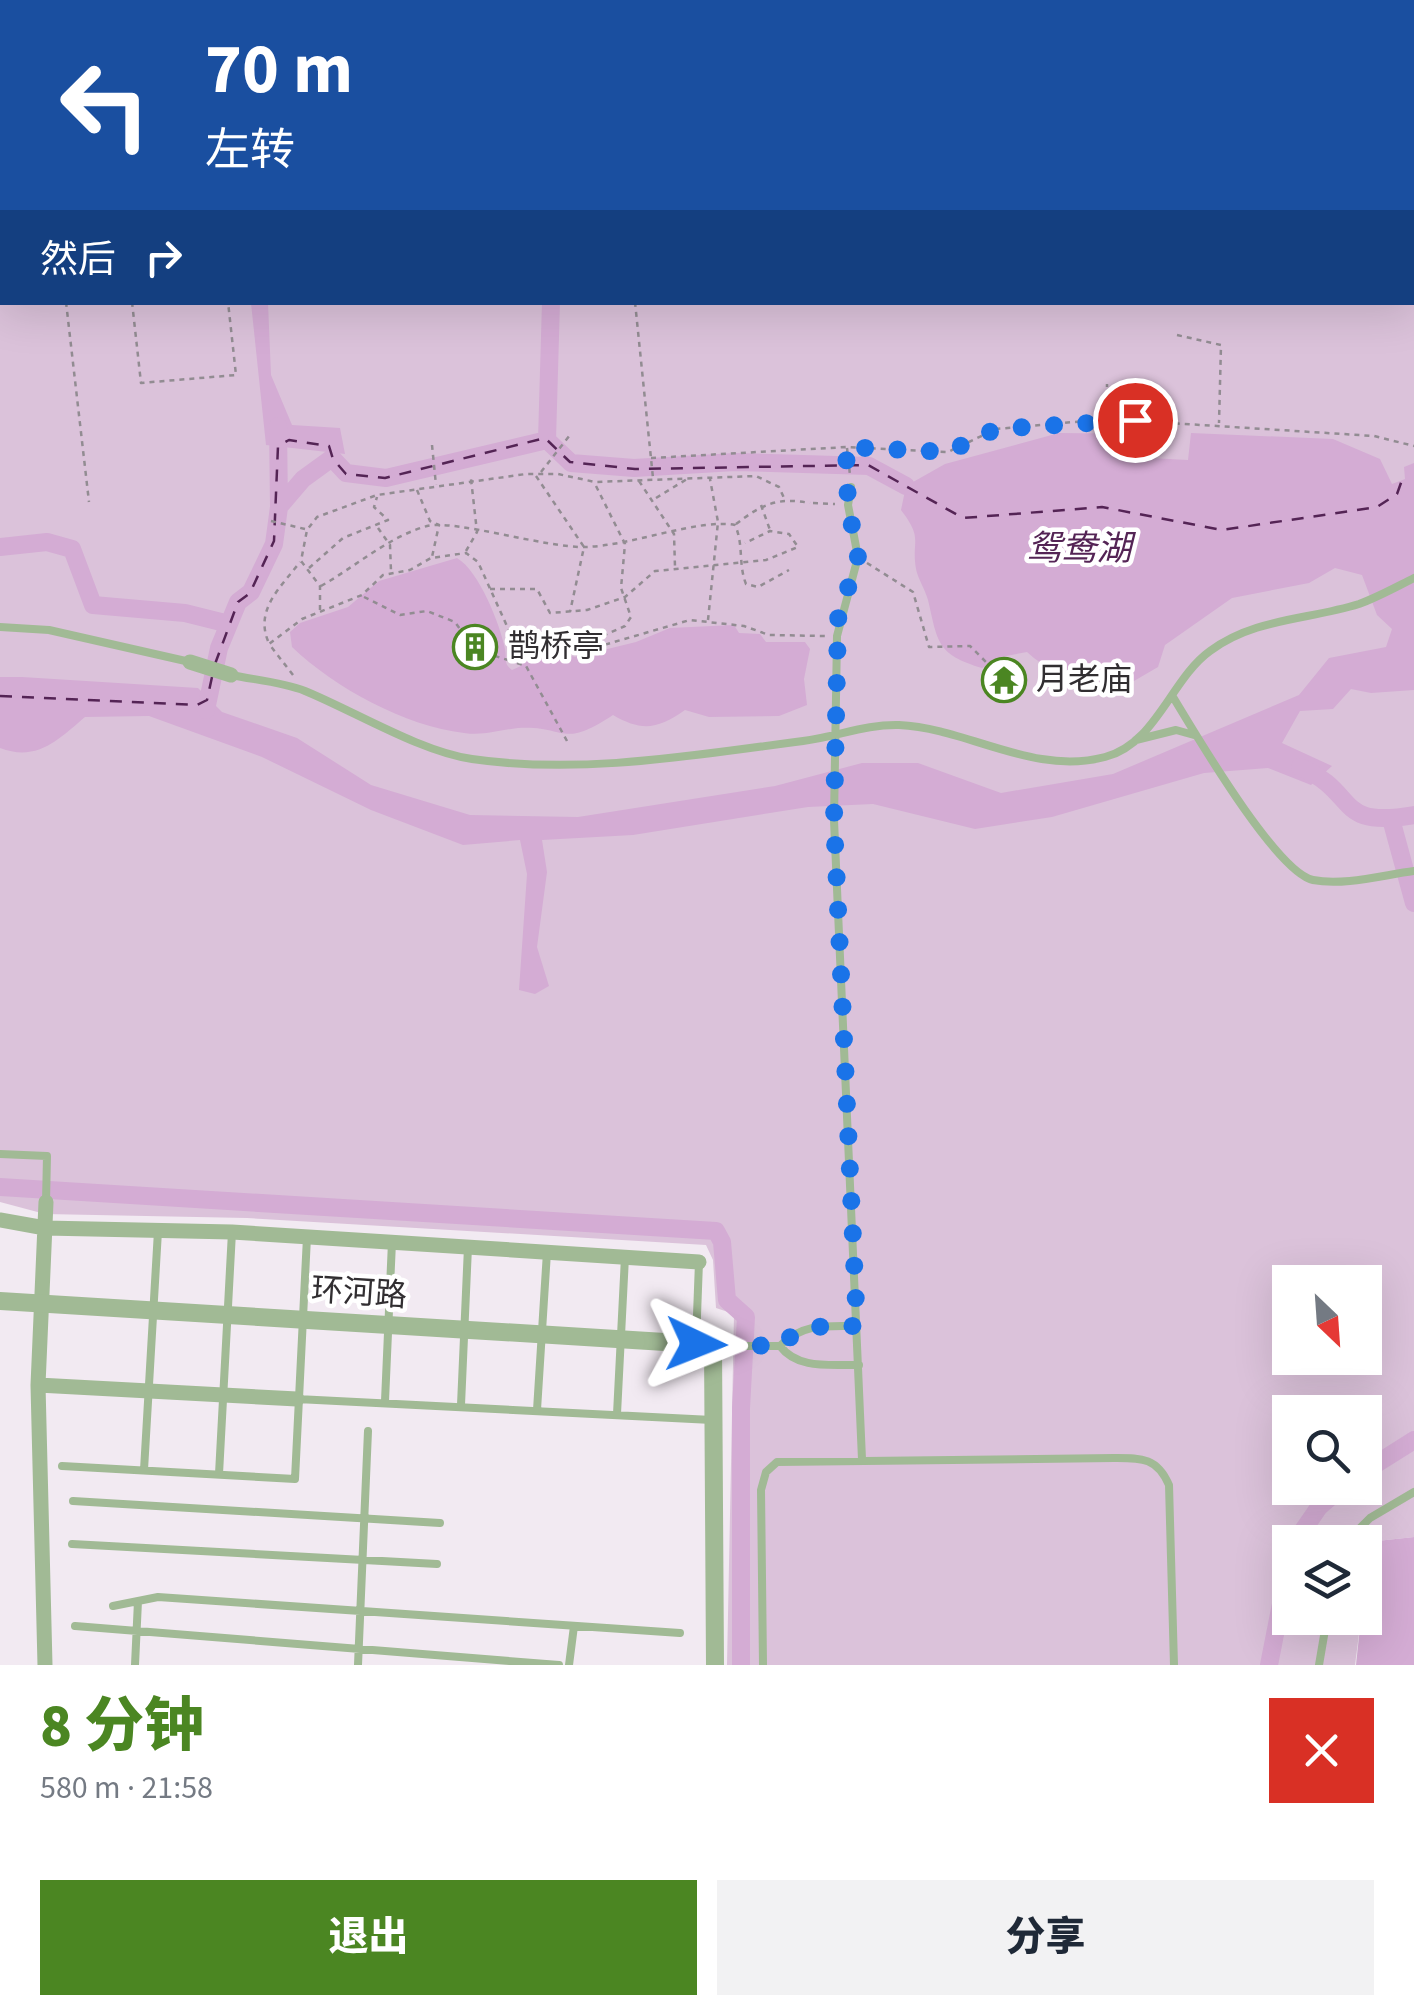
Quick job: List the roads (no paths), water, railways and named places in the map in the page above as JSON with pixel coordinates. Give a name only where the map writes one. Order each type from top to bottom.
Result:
[{"type":"street","points":[[190,662],[231,675]]},
{"type":"street","points":[[45,1665],[38,1385],[46,1202]]},
{"type":"street","points":[[0,1220],[45,1228],[232,1232],[699,1262]]},
{"type":"street","name":"环河路","points":[[0,1300],[713,1345]]},
{"type":"street","points":[[713,1345],[715,1665]]},
{"type":"street","points":[[38,1385],[297,1400]]},
{"type":"lane","points":[[851,487],[848,505],[858,557],[836,636],[838,737],[834,820],[862,1459]]},
{"type":"lane","points":[[1136,740],[1206,653],[1236,634],[1274,621],[1359,604],[1414,578]]},
{"type":"lane","points":[[0,627],[49,630],[190,662]]},
{"type":"lane","points":[[231,675],[302,689],[359,717],[469,759],[541,763],[659,760],[838,737],[875,724],[925,726],[984,747],[1052,761],[1107,757],[1136,740],[1176,730],[1197,737]]},
{"type":"lane","points":[[1172,696],[1272,846],[1300,875],[1329,881],[1414,871]]},
{"type":"lane","points":[[0,1154],[47,1156],[46,1202]]},
{"type":"lane","points":[[144,1470],[158,1230]]},
{"type":"lane","points":[[219,1474],[232,1232]]},
{"type":"lane","points":[[62,1466],[295,1478],[307,1237]]},
{"type":"lane","points":[[385,1401],[392,1242]]},
{"type":"lane","points":[[461,1405],[468,1248]]},
{"type":"lane","points":[[537,1410],[547,1252]]},
{"type":"lane","points":[[618,1414],[625,1257]]},
{"type":"lane","points":[[699,1262],[713,1345],[780,1346],[789,1336],[815,1326],[857,1326]]},
{"type":"lane","points":[[780,1346],[789,1358],[804,1364],[859,1365]]},
{"type":"lane","points":[[297,1400],[385,1401],[714,1420]]},
{"type":"lane","points":[[358,1665],[368,1431]]},
{"type":"lane","points":[[763,1665],[761,1490],[766,1472],[777,1462],[1147,1458],[1163,1471],[1170,1485],[1174,1665]]},
{"type":"lane","points":[[1363,1525],[1414,1492]]},
{"type":"lane","points":[[72,1501],[440,1522]]},
{"type":"lane","points":[[72,1544],[437,1564]]},
{"type":"lane","points":[[113,1606],[158,1597],[680,1633]]},
{"type":"lane","points":[[135,1665],[138,1601]]},
{"type":"lane","points":[[76,1626],[559,1665]]},
{"type":"lane","points":[[569,1665],[574,1626]]},
{"type":"lane","points":[[1318,1665],[1324,1635]]},
{"type":"water","points":[[251,305],[268,305],[271,375],[292,425],[340,428],[345,454],[266,445]]},
{"type":"water","name":"鸳鸯湖","points":[[1059,433],[1151,434],[1150,458],[1188,460],[1191,433],[1333,439],[1380,459],[1392,484],[1405,479],[1404,467],[1414,463],[1414,690],[1371,693],[1351,689],[1333,709],[1300,711],[1282,743],[1332,766],[1311,785],[1268,768],[1204,773],[1052,817],[975,829],[873,804],[808,807],[633,835],[542,840],[547,872],[537,947],[549,986],[535,994],[519,990],[527,874],[520,840],[463,845],[371,810],[262,757],[149,716],[85,717],[56,741],[36,750],[13,752],[0,748],[0,677],[22,677],[198,688],[222,712],[297,738],[371,785],[470,815],[578,817],[775,786],[862,763],[918,763],[1001,793],[1113,774],[1299,695],[1329,658],[1386,647],[1392,629],[1377,615],[1362,575],[1335,568],[1309,583],[1232,598],[1165,645],[1158,667],[1134,681],[1114,682],[1104,674],[1063,674],[1027,652],[1001,657],[982,668],[956,657],[937,636],[917,573],[915,534],[901,510],[906,486],[945,464]]},
{"type":"water","points":[[457,558],[473,574],[487,599],[502,638],[506,663],[512,670],[521,666],[521,654],[537,646],[575,657],[636,642],[670,628],[734,625],[739,633],[760,634],[766,642],[805,642],[810,649],[804,679],[807,705],[779,716],[709,717],[685,710],[650,726],[613,715],[573,734],[534,728],[464,733],[418,722],[372,703],[329,677],[292,647],[290,632],[300,623],[348,607],[379,581]]},
{"type":"water","points":[[1414,1537],[1414,1665],[1356,1665],[1359,1635],[1382,1635],[1382,1540]]},
{"type":"waterway","points":[[551,305],[547,440],[571,463],[634,468],[735,462],[869,466],[906,486]]},
{"type":"waterway","points":[[278,426],[279,507]]},
{"type":"waterway","points":[[206,710],[219,648],[238,602],[251,592],[274,544],[279,507],[303,479],[332,458],[346,473],[386,478],[547,440]]},
{"type":"waterway","points":[[0,547],[47,542],[72,549],[93,605],[185,613],[229,624]]},
{"type":"waterway","points":[[1300,767],[1332,787],[1358,813],[1388,818],[1414,815]]},
{"type":"waterway","points":[[1391,819],[1414,903]]},
{"type":"waterway","points":[[0,1187],[716,1231],[722,1242],[727,1300],[746,1317],[741,1408],[741,1665]]},
{"type":"waterway","points":[[1382,1460],[1414,1440]]},
{"type":"waterway","points":[[1307,1525],[1321,1505]]},
{"type":"waterway","points":[[1269,1665],[1275,1635]]},
{"type":"place","name":"鹊桥亭","points":[[475,647]]},
{"type":"place","name":"月老庙","points":[[1004,680]]}]
